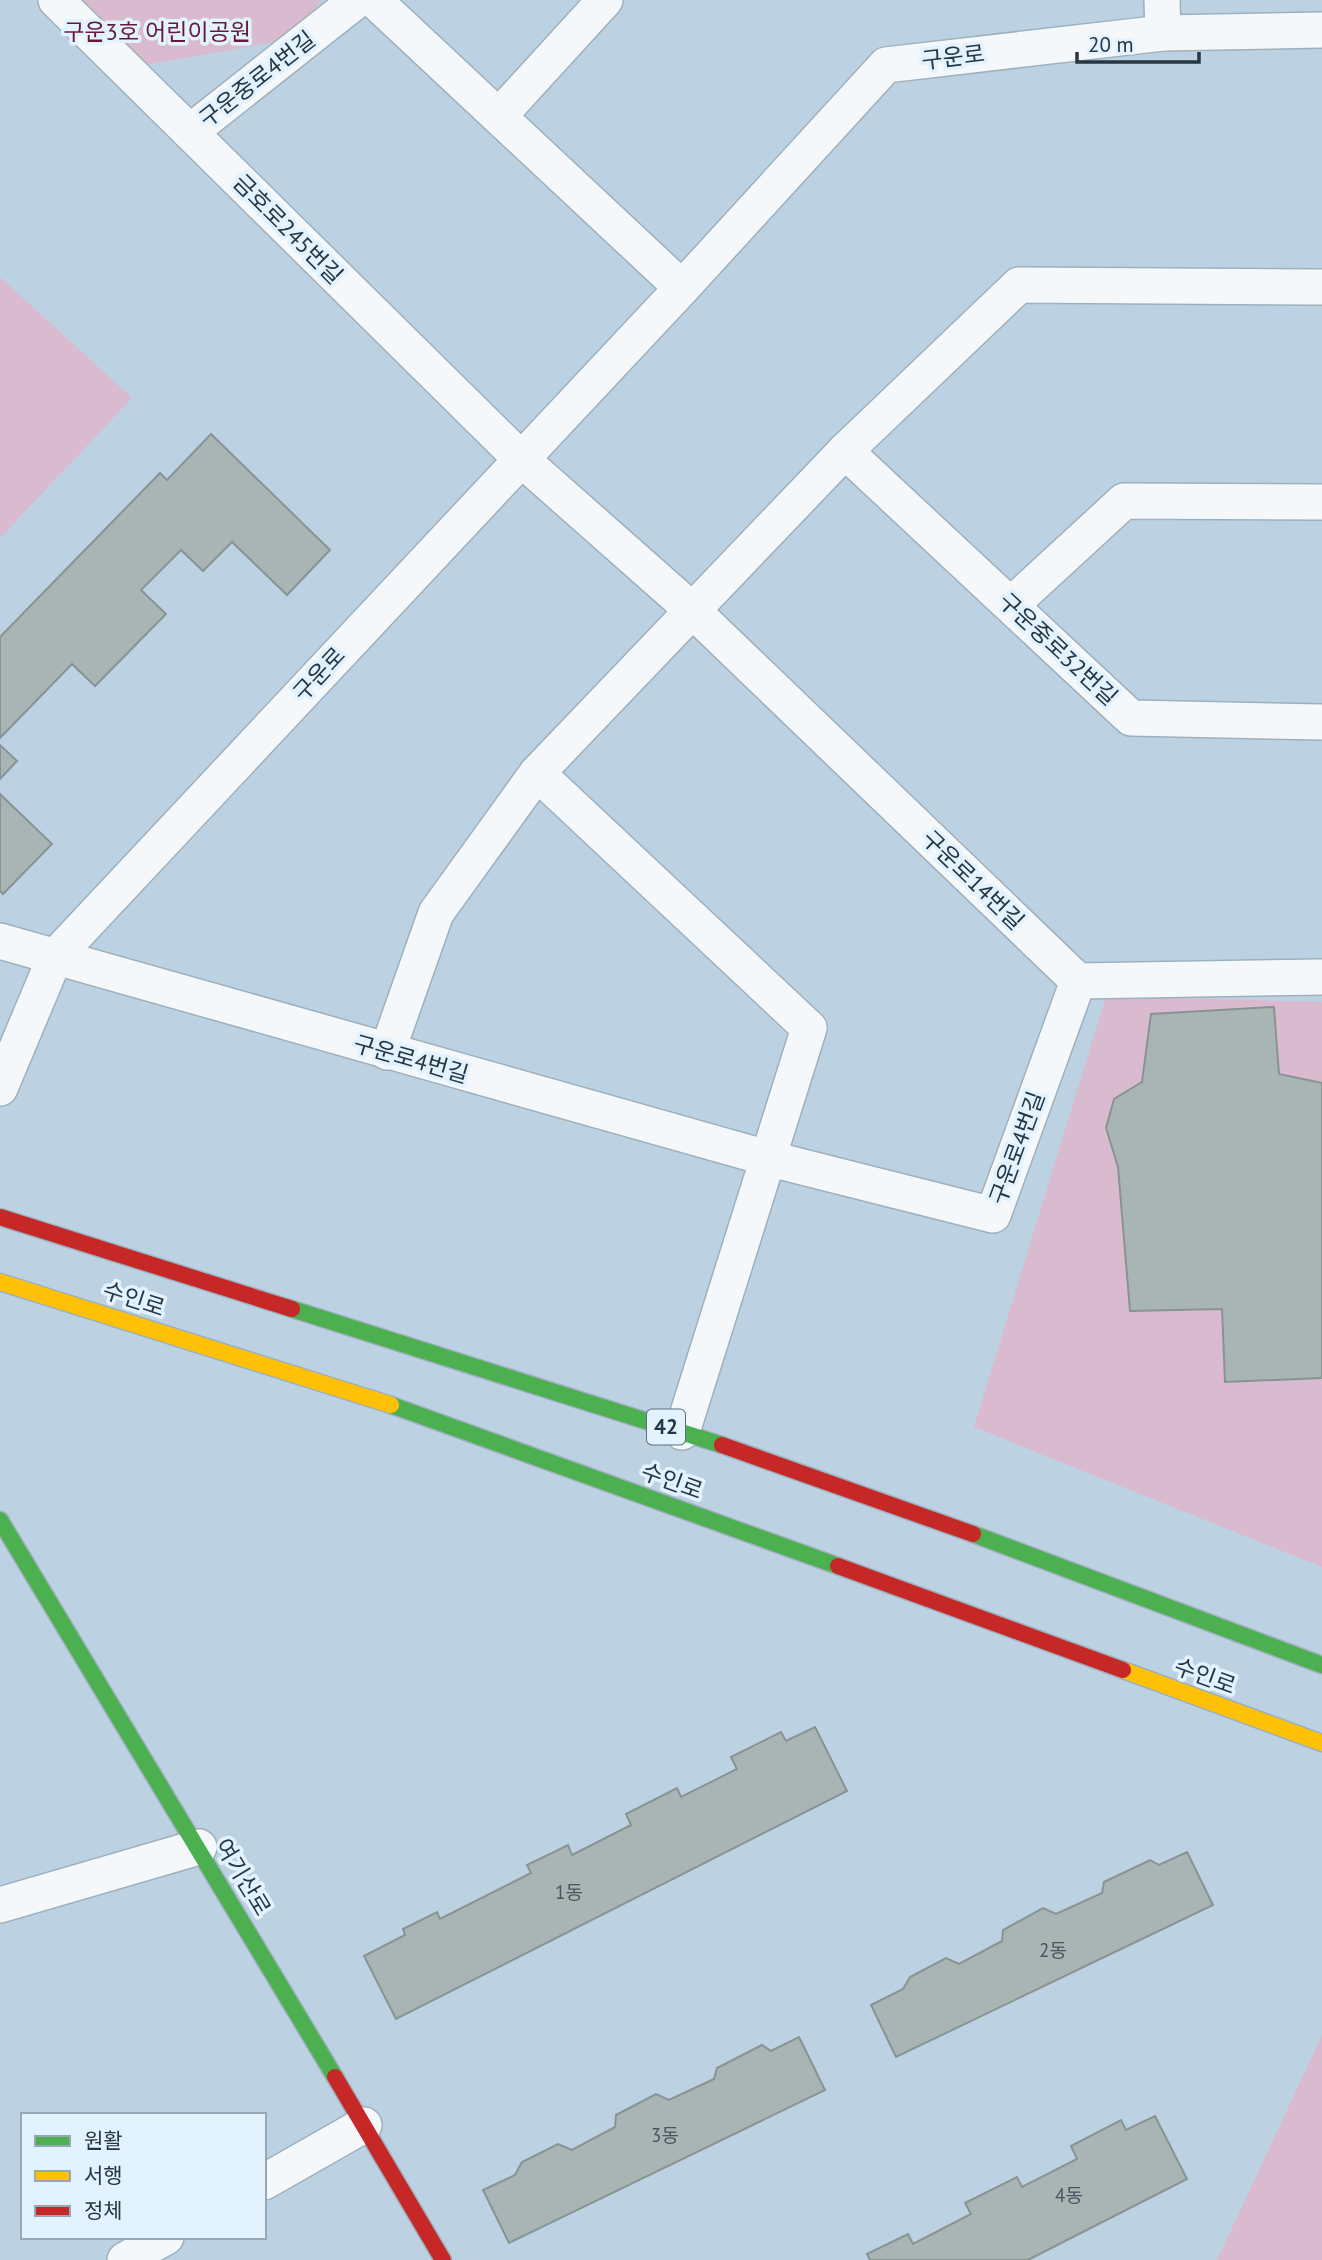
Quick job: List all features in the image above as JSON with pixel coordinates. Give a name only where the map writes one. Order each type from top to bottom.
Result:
[{"type":"main road","name":"수인로","points":[[0,1217],[682,1432],[884,1500],[1322,1665]]},
{"type":"main road","name":"수인로","points":[[0,1282],[442,1421],[1322,1743]]},
{"type":"main road","points":[[9,1300],[28,1289]]},
{"type":"main road","name":"여기산로","points":[[0,1520],[199,1847],[443,2260]]},
{"type":"street","name":"금호로245번길","points":[[57,0],[520,458]]},
{"type":"street","name":"구운중로4번길","points":[[190,132],[357,0]]},
{"type":"street","points":[[374,0],[682,288]]},
{"type":"street","points":[[499,116],[605,0]]},
{"type":"street","name":"구운로","points":[[0,1088],[55,957],[682,288],[886,65],[1163,16],[1322,30]]},
{"type":"street","points":[[387,1052],[436,913],[537,773],[845,451],[1019,285],[1322,287]]},
{"type":"street","name":"구운중로32번길","points":[[845,451],[1131,718],[1322,722]]},
{"type":"street","name":"구운로14번길","points":[[520,458],[692,610],[1078,981]]},
{"type":"street","points":[[1011,605],[1124,501],[1322,502]]},
{"type":"street","points":[[537,773],[809,1028],[682,1432]]},
{"type":"street","name":"구운로4번길","points":[[0,940],[767,1158],[993,1215],[1078,981]]},
{"type":"street","points":[[1078,981],[1322,977]]},
{"type":"street","points":[[0,1905],[199,1847]]},
{"type":"street","points":[[266,2181],[364,2125]]},
{"type":"street","points":[[125,2260],[162,2239]]},
{"type":"green space","name":"구운3호 어린이공원","points":[[75,0],[322,0],[285,40],[146,65]]},
{"type":"green space","points":[[0,277],[132,398],[0,538]]},
{"type":"green space","points":[[1106,996],[1322,1002],[1322,1567],[974,1427]]},
{"type":"green space","points":[[1322,2035],[1322,2260],[1217,2260]]},
{"type":"building","points":[[211,434],[330,550],[287,595],[232,542],[203,571],[181,550],[141,590],[166,614],[95,686],[72,664],[0,738],[0,637],[160,473],[167,480]]},
{"type":"building","points":[[0,745],[17,761],[0,779]]},
{"type":"building","points":[[0,794],[52,844],[3,894],[0,891]]},
{"type":"building","points":[[1274,1007],[1279,1074],[1322,1083],[1322,1378],[1225,1382],[1222,1309],[1130,1311],[1118,1167],[1106,1128],[1114,1099],[1142,1082],[1151,1014]]},
{"type":"building","points":[[815,1727],[847,1791],[396,2019],[364,1956],[405,1935],[403,1929],[437,1912],[440,1919],[531,1873],[527,1865],[568,1845],[572,1855],[631,1825],[626,1814],[677,1788],[681,1797],[737,1769],[731,1757],[781,1732],[786,1741]]},
{"type":"building","points":[[1187,1852],[1213,1905],[896,2057],[871,2005],[903,1989],[910,1977],[946,1958],[959,1964],[1002,1941],[1003,1930],[1043,1908],[1056,1914],[1102,1893],[1104,1882],[1150,1860],[1159,1865]]},
{"type":"building","points":[[799,2037],[825,2090],[509,2243],[483,2190],[515,2175],[522,2162],[558,2144],[572,2150],[615,2127],[616,2115],[656,2094],[669,2100],[714,2079],[717,2068],[762,2045],[771,2051]]},
{"type":"building","points":[[1155,2116],[1187,2179],[1028,2260],[870,2260],[867,2254],[908,2234],[913,2244],[971,2214],[965,2203],[1017,2177],[1022,2187],[1077,2159],[1071,2146],[1121,2120],[1126,2130]]},
{"type":"traffic: fast","points":[[292,1309],[722,1445]]},
{"type":"traffic: fast","points":[[391,1405],[838,1566]]},
{"type":"traffic: fast","points":[[0,1520],[335,2077]]},
{"type":"traffic: fast","points":[[973,1534],[1322,1665]]},
{"type":"traffic: slow","points":[[0,1282],[391,1405]]},
{"type":"traffic: slow","points":[[1123,1670],[1322,1743]]},
{"type":"traffic: jam","points":[[0,1217],[292,1309]]},
{"type":"traffic: jam","points":[[722,1445],[973,1534]]},
{"type":"traffic: jam","points":[[838,1566],[1123,1670]]},
{"type":"traffic: jam","points":[[335,2077],[443,2260]]}]
